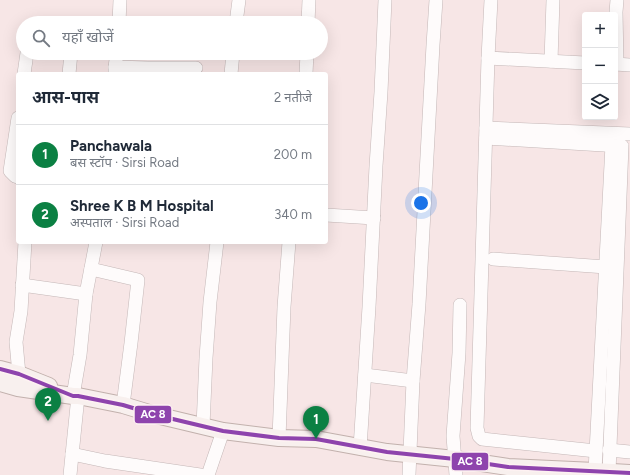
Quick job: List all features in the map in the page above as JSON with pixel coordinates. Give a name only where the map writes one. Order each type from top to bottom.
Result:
[{"type":"main road","points":[[0,369],[19,374],[76,396]]},
{"type":"main road","points":[[0,383],[18,388],[76,396],[123,405],[156,415],[223,431],[279,438],[316,439],[360,448],[410,454],[456,467],[508,467],[630,473]]},
{"type":"street","points":[[119,16],[120,0]]},
{"type":"street","points":[[237,16],[239,0]]},
{"type":"street","points":[[308,16],[309,0]]},
{"type":"street","points":[[360,448],[382,85],[385,0]]},
{"type":"street","points":[[409,475],[436,0]]},
{"type":"street","points":[[491,0],[477,428],[479,436],[482,439],[596,451]]},
{"type":"street","points":[[551,61],[553,0]]},
{"type":"street","points":[[616,48],[617,0]]},
{"type":"street","points":[[488,58],[582,63]]},
{"type":"street","points":[[24,72],[26,60]]},
{"type":"street","points":[[69,72],[70,60]]},
{"type":"street","points":[[116,60],[115,70],[196,68]]},
{"type":"street","points":[[230,72],[232,60]]},
{"type":"street","points":[[306,72],[307,60]]},
{"type":"street","points":[[618,64],[630,65]]},
{"type":"street","points":[[16,131],[10,171],[16,176]]},
{"type":"street","points":[[486,133],[630,134]]},
{"type":"street","points":[[486,133],[621,146]]},
{"type":"street","points":[[602,471],[596,451],[606,267],[621,146]]},
{"type":"street","points":[[602,471],[609,450],[621,146]]},
{"type":"street","points":[[328,215],[374,218]]},
{"type":"street","points":[[19,374],[16,342],[21,311],[25,244]]},
{"type":"street","points":[[70,475],[86,294],[96,244]]},
{"type":"street","points":[[203,426],[210,302],[217,244]]},
{"type":"street","points":[[279,438],[289,244]]},
{"type":"street","points":[[493,259],[606,267]]},
{"type":"street","points":[[91,270],[138,280],[123,405]]},
{"type":"street","points":[[22,285],[86,294]]},
{"type":"street","points":[[456,467],[453,436],[459,353],[460,305]]},
{"type":"street","points":[[365,375],[414,381]]},
{"type":"street","points":[[208,475],[223,431]]},
{"type":"street","points":[[609,450],[630,452]]},
{"type":"street","points":[[72,454],[105,461],[200,475]]},
{"type":"transit line","points":[[0,369],[19,374],[73,396],[123,405],[156,415],[223,431],[279,438],[316,439],[387,452],[455,459],[508,467],[630,473]]},
{"type":"place","name":"Shree K B M Hospital","points":[[48,421]]},
{"type":"place","name":"Panchawala","points":[[316,439]]}]
